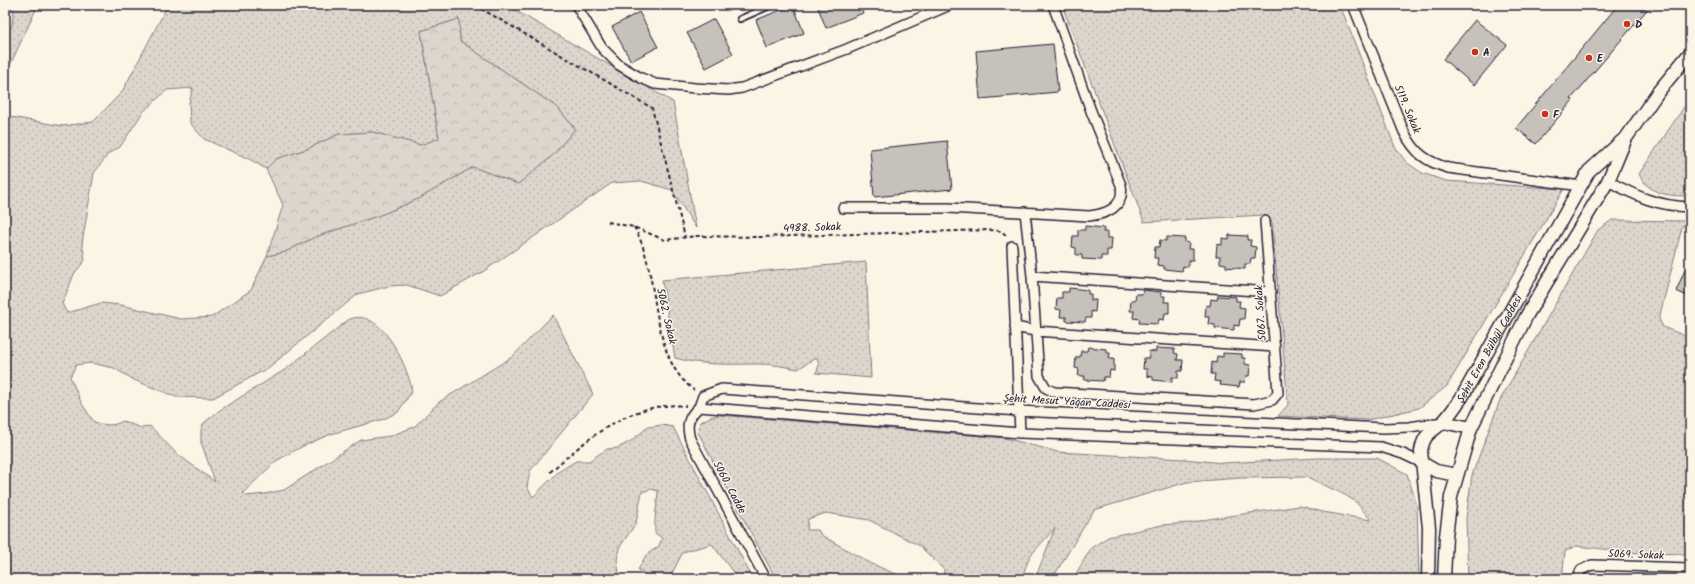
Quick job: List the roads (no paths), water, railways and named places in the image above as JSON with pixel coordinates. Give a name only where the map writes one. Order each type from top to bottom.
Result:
[{"type":"street","points":[[576,5],[602,48],[619,65],[631,73],[655,84],[728,90],[742,88],[847,49],[950,5]]},
{"type":"street","points":[[843,208],[948,208],[1098,215],[1116,206],[1123,193],[1121,185],[1091,111],[1053,5]]},
{"type":"street","name":"5119. Sokak","points":[[1353,5],[1404,132],[1411,146],[1422,157],[1435,164],[1448,168],[1581,186]]},
{"type":"street","name":"Şehit Eren Bülbül Caddesi","points":[[1444,579],[1449,512],[1457,475],[1471,428],[1527,315],[1608,181],[1626,138],[1658,92],[1690,53]]},
{"type":"street","name":"Şehit Eren Bülbül Caddesi","points":[[1428,579],[1429,528],[1421,451],[1424,439],[1432,429],[1443,422],[1462,397],[1481,367],[1532,271],[1589,171],[1626,138]]},
{"type":"street","points":[[1589,171],[1640,198],[1672,206],[1690,207]]},
{"type":"street","points":[[1025,212],[1032,276],[1035,331]]},
{"type":"street","name":"5067. Sokak","points":[[1035,331],[1039,376],[1046,388],[1054,392],[1254,404],[1272,400],[1278,393],[1266,221]]},
{"type":"street","points":[[1012,246],[1020,433]]},
{"type":"street","points":[[1032,276],[1271,292]]},
{"type":"street","points":[[1015,327],[1035,331],[1274,346]]},
{"type":"street","name":"Şehit Mesut Yağan Caddesi","points":[[700,407],[703,396],[712,391],[722,389],[1018,411],[1384,428],[1409,427],[1443,422]]},
{"type":"street","points":[[700,407],[1020,433],[1381,447],[1394,450],[1436,471],[1457,475]]},
{"type":"street","name":"5060. Cadde","points":[[700,407],[688,419],[690,439],[766,579]]},
{"type":"street","points":[[1443,422],[1471,428]]},
{"type":"street","name":"5069. Sokak","points":[[1577,579],[1582,570],[1592,565],[1690,568]]},
{"type":"lane","points":[[740,19],[772,5]]},
{"type":"place","name":"D","points":[[1627,24]]},
{"type":"place","name":"A","points":[[1475,52]]},
{"type":"place","name":"E","points":[[1589,58]]},
{"type":"place","name":"F","points":[[1545,114]]}]
